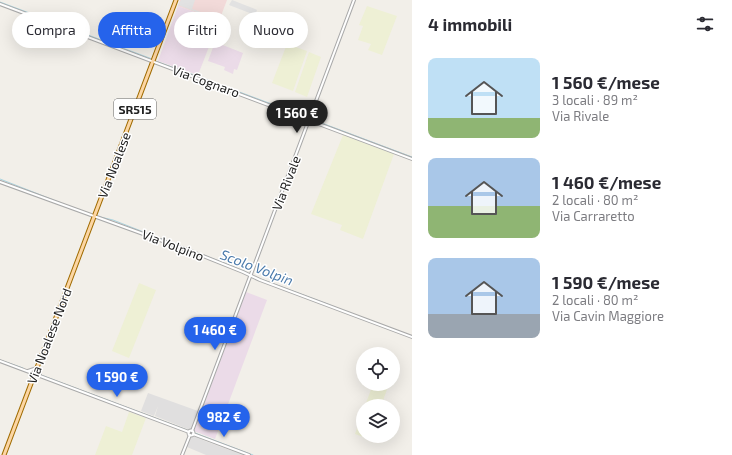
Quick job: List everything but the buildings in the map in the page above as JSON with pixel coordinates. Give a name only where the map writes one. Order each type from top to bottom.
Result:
[{"type":"main road","name":"Via Noalese","points":[[94,217],[176,0]]},
{"type":"main road","name":"Via Noalese Nord","points":[[4,455],[94,217]]},
{"type":"street","name":"Via Rivale","points":[[193,432],[354,0]]},
{"type":"street","name":"Via Cognaro","points":[[0,4],[412,159]]},
{"type":"street","name":"Via Volpino","points":[[0,182],[125,227],[412,337]]},
{"type":"street","points":[[0,361],[188,432],[193,432],[249,455]]},
{"type":"street","points":[[26,371],[35,373]]},
{"type":"street","points":[[182,455],[190,435],[193,432]]},
{"type":"shaded area","points":[[180,0],[227,0],[222,12],[194,12],[178,6]]},
{"type":"shaded area","points":[[181,0],[195,0],[192,9],[201,12],[196,12],[178,5]]},
{"type":"shaded area","points":[[232,0],[257,10],[256,12],[247,12],[229,5]]},
{"type":"shaded area","points":[[178,6],[194,12],[176,12]]},
{"type":"shaded area","points":[[174,17],[174,48],[208,48],[198,75],[158,61],[163,48],[166,48],[166,39]]},
{"type":"shaded area","points":[[213,48],[230,48],[243,53],[237,70],[234,69],[233,74],[224,70],[225,67],[208,61]]},
{"type":"shaded area","points":[[246,292],[267,300],[215,439],[194,431]]},
{"type":"shaded area","points":[[148,393],[198,411],[191,429],[190,430],[155,416],[158,406],[154,416],[141,411]]},
{"type":"shaded area","points":[[195,436],[243,455],[206,455],[187,447],[191,437]]},
{"type":"green space","points":[[367,6],[397,16],[382,55],[368,50],[371,44],[358,40],[363,26],[359,25]]},
{"type":"green space","points":[[285,48],[298,48],[307,51],[293,91],[272,83]]},
{"type":"green space","points":[[309,52],[321,57],[307,97],[295,92]]},
{"type":"green space","points":[[343,135],[394,154],[363,239],[340,230],[342,225],[311,214]]},
{"type":"green space","points":[[139,283],[156,290],[129,358],[112,351]]},
{"type":"green space","points":[[370,391],[386,391],[384,399],[368,399]]},
{"type":"green space","points":[[129,412],[146,418],[132,455],[95,455],[106,426],[122,432]]},
{"type":"waterway","points":[[0,2],[152,59]]},
{"type":"waterway","points":[[158,62],[197,76]]},
{"type":"waterway","points":[[202,78],[309,118]]},
{"type":"waterway","points":[[311,119],[412,157]]},
{"type":"waterway","name":"Scolo Volpin","points":[[0,179],[61,203]]},
{"type":"waterway","name":"Scolo Volpin","points":[[96,216],[113,220],[187,249]]},
{"type":"waterway","name":"Scolo Volpin","points":[[201,254],[244,271],[255,277]]},
{"type":"waterway","name":"Scolo Volpin","points":[[258,278],[330,305]]},
{"type":"waterway","points":[[0,360],[23,368]]},
{"type":"waterway","points":[[41,375],[187,430]]},
{"type":"waterway","points":[[195,433],[253,455]]}]
